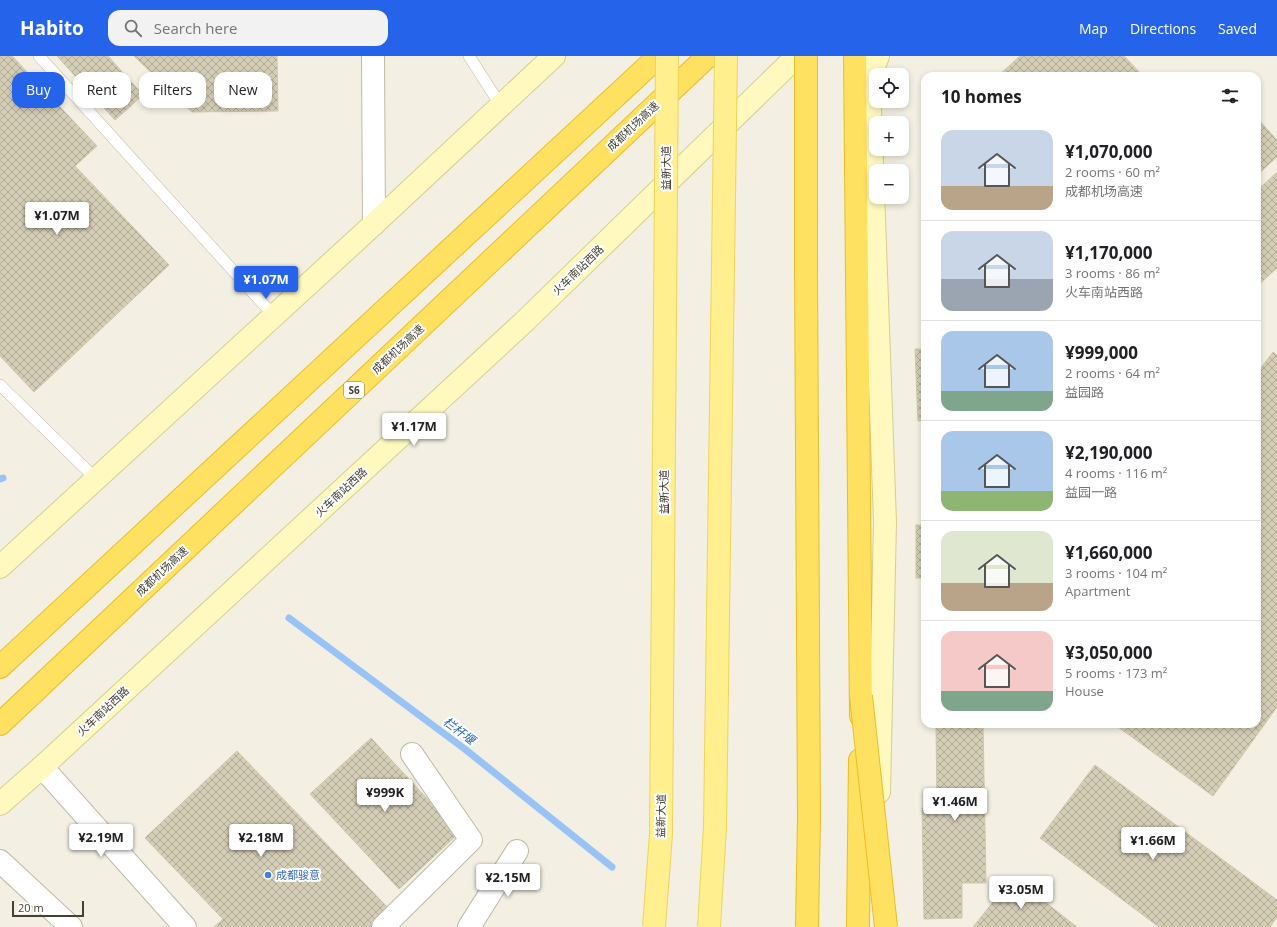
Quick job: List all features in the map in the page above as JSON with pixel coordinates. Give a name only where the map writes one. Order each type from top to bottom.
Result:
[{"type":"highway","points":[[0,667],[658,56]]},
{"type":"highway","name":"成都机场高速","points":[[0,724],[708,56]]},
{"type":"highway","points":[[806,56],[810,818],[807,927]]},
{"type":"highway","points":[[855,56],[861,696],[858,927]]},
{"type":"highway","points":[[861,696],[886,927]]},
{"type":"main road","points":[[0,567],[374,224],[554,56]]},
{"type":"main road","name":"益新大道","points":[[654,927],[661,834],[667,56]]},
{"type":"main road","points":[[709,927],[715,827],[726,56]]},
{"type":"main road","name":"火车南站西路","points":[[0,804],[42,767],[524,322],[797,56]]},
{"type":"main road","points":[[875,927],[885,522],[869,80],[878,56]]},
{"type":"street","points":[[373,56],[374,224]]},
{"type":"street","points":[[383,927],[471,840],[412,754]]},
{"type":"street","points":[[42,767],[185,927]]},
{"type":"street","points":[[469,927],[517,851]]},
{"type":"street","points":[[0,861],[71,927]]},
{"type":"lane","points":[[39,56],[274,316]]},
{"type":"lane","points":[[469,56],[501,106]]},
{"type":"lane","points":[[0,385],[96,479]]},
{"type":"building","points":[[0,56],[12,56],[27,72],[12,72],[12,108],[61,108],[97,146],[75,166],[169,265],[34,392],[0,356]]},
{"type":"building","points":[[57,56],[108,56],[122,72],[73,72],[73,74]]},
{"type":"building","points":[[134,56],[277,56],[278,111],[192,112],[188,108],[206,108],[206,72],[151,72]]},
{"type":"building","points":[[1020,56],[1124,56],[1139,72],[1002,72]]},
{"type":"building","points":[[131,82],[139,91],[139,99],[131,106]]},
{"type":"building","points":[[104,108],[128,108],[115,120]]},
{"type":"building","points":[[1261,122],[1277,140],[1277,157],[1261,171]]},
{"type":"building","points":[[1277,172],[1277,268],[1261,282],[1261,187]]},
{"type":"building","points":[[915,349],[921,349],[921,421],[918,421]]},
{"type":"building","points":[[1273,352],[1277,355],[1277,707],[1213,796],[1120,728],[1261,728],[1261,368]]},
{"type":"building","points":[[916,525],[921,525],[921,578],[916,578]]},
{"type":"building","points":[[936,728],[983,728],[986,883],[962,883],[962,918],[924,919],[922,808],[937,808]]},
{"type":"building","points":[[371,738],[459,833],[399,889],[310,794]]},
{"type":"building","name":"成都骏意","points":[[237,751],[391,911],[375,927],[214,927],[223,919],[145,838]]},
{"type":"building","points":[[1095,765],[1277,900],[1277,917],[1270,927],[1159,927],[1040,838]]},
{"type":"building","points":[[1013,877],[1077,927],[973,927]]},
{"type":"waterway","name":"栏杆堰","points":[[289,618],[466,750],[612,867]]},
{"type":"place","name":"成都骏意","points":[[268,875]]}]
